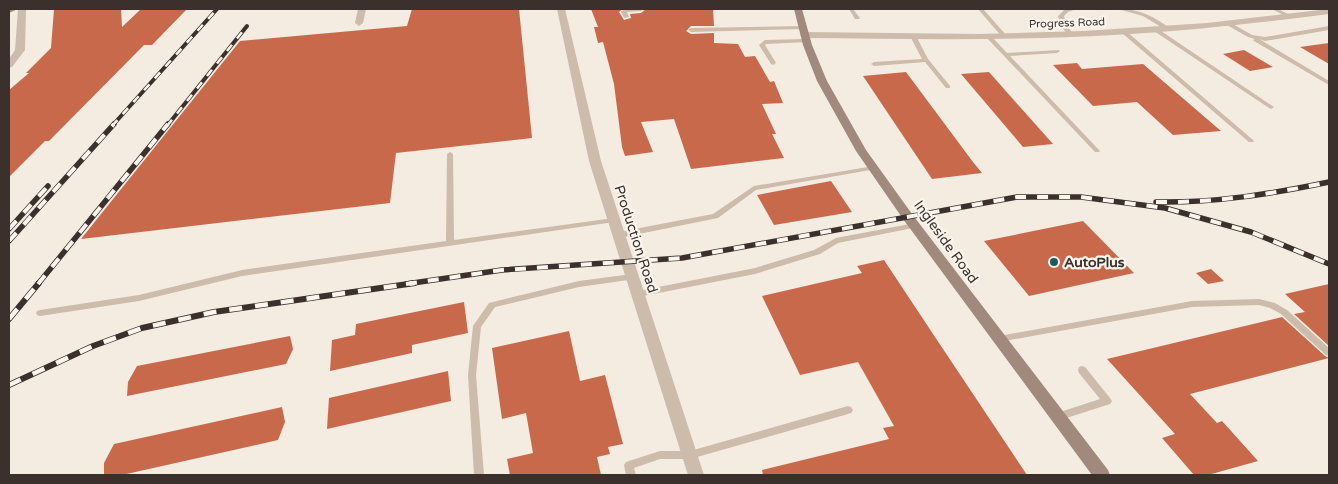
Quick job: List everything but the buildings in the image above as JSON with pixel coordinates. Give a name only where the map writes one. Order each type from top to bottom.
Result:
[{"type":"street","points":[[9,10],[14,9]]},
{"type":"street","points":[[9,66],[20,50],[22,9]]},
{"type":"street","points":[[359,23],[362,9]]},
{"type":"street","name":"Production Road","points":[[561,9],[595,161],[696,475]]},
{"type":"street","name":"Ingleside Road","points":[[798,9],[804,35],[834,106],[874,168],[999,339],[1102,475]]},
{"type":"street","name":"Progress Road","points":[[804,35],[1070,35],[1229,24],[1325,11]]},
{"type":"lane","points":[[626,17],[624,11],[641,9]]},
{"type":"lane","points":[[850,9],[856,18]]},
{"type":"lane","points":[[980,9],[1005,36]]},
{"type":"lane","points":[[1070,35],[1061,16],[1066,11],[1073,9]]},
{"type":"lane","points":[[1121,9],[1146,15],[1168,29]]},
{"type":"lane","points":[[1275,9],[1289,16]]},
{"type":"lane","points":[[1325,11],[1329,16]]},
{"type":"lane","points":[[1229,24],[1329,83]]},
{"type":"lane","points":[[1250,36],[1264,39],[1329,28]]},
{"type":"lane","points":[[692,30],[804,35]]},
{"type":"lane","points":[[1156,30],[1271,107]]},
{"type":"lane","points":[[1124,32],[1251,141]]},
{"type":"lane","points":[[772,63],[762,44],[804,35]]},
{"type":"lane","points":[[912,36],[926,60],[948,87]]},
{"type":"lane","points":[[989,36],[1097,151]]},
{"type":"lane","points":[[1006,55],[1057,51]]},
{"type":"lane","points":[[874,64],[926,60]]},
{"type":"lane","points":[[450,154],[450,244]]},
{"type":"lane","points":[[619,235],[715,216],[754,188],[874,168]]},
{"type":"lane","points":[[40,313],[139,298],[242,273],[614,220]]},
{"type":"lane","points":[[638,294],[755,271],[817,252],[836,240],[915,225]]},
{"type":"lane","points":[[479,475],[472,375],[477,326],[492,305],[579,284],[632,277]]},
{"type":"lane","points":[[999,339],[1192,304],[1259,302],[1272,305],[1284,312],[1329,353]]},
{"type":"lane","points":[[1057,417],[1107,401],[1082,370]]},
{"type":"lane","points":[[632,475],[629,464],[660,455],[690,455],[848,410]]},
{"type":"railway","points":[[112,126],[217,9]]},
{"type":"railway","points":[[167,126],[247,26]]},
{"type":"railway","points":[[9,241],[114,124]]},
{"type":"railway","points":[[38,284],[168,124]]},
{"type":"railway","points":[[1156,202],[1200,201],[1243,197],[1329,182]]},
{"type":"railway","points":[[9,229],[48,186]]},
{"type":"railway","points":[[406,284],[502,270],[682,258],[1017,197],[1081,197],[1165,208],[1251,232],[1329,264]]},
{"type":"railway","points":[[9,319],[39,283]]},
{"type":"railway","points":[[9,385],[93,346],[142,328],[214,312],[415,283]]},
{"type":"place","name":"AutoPlus","points":[[1054,262]]}]
